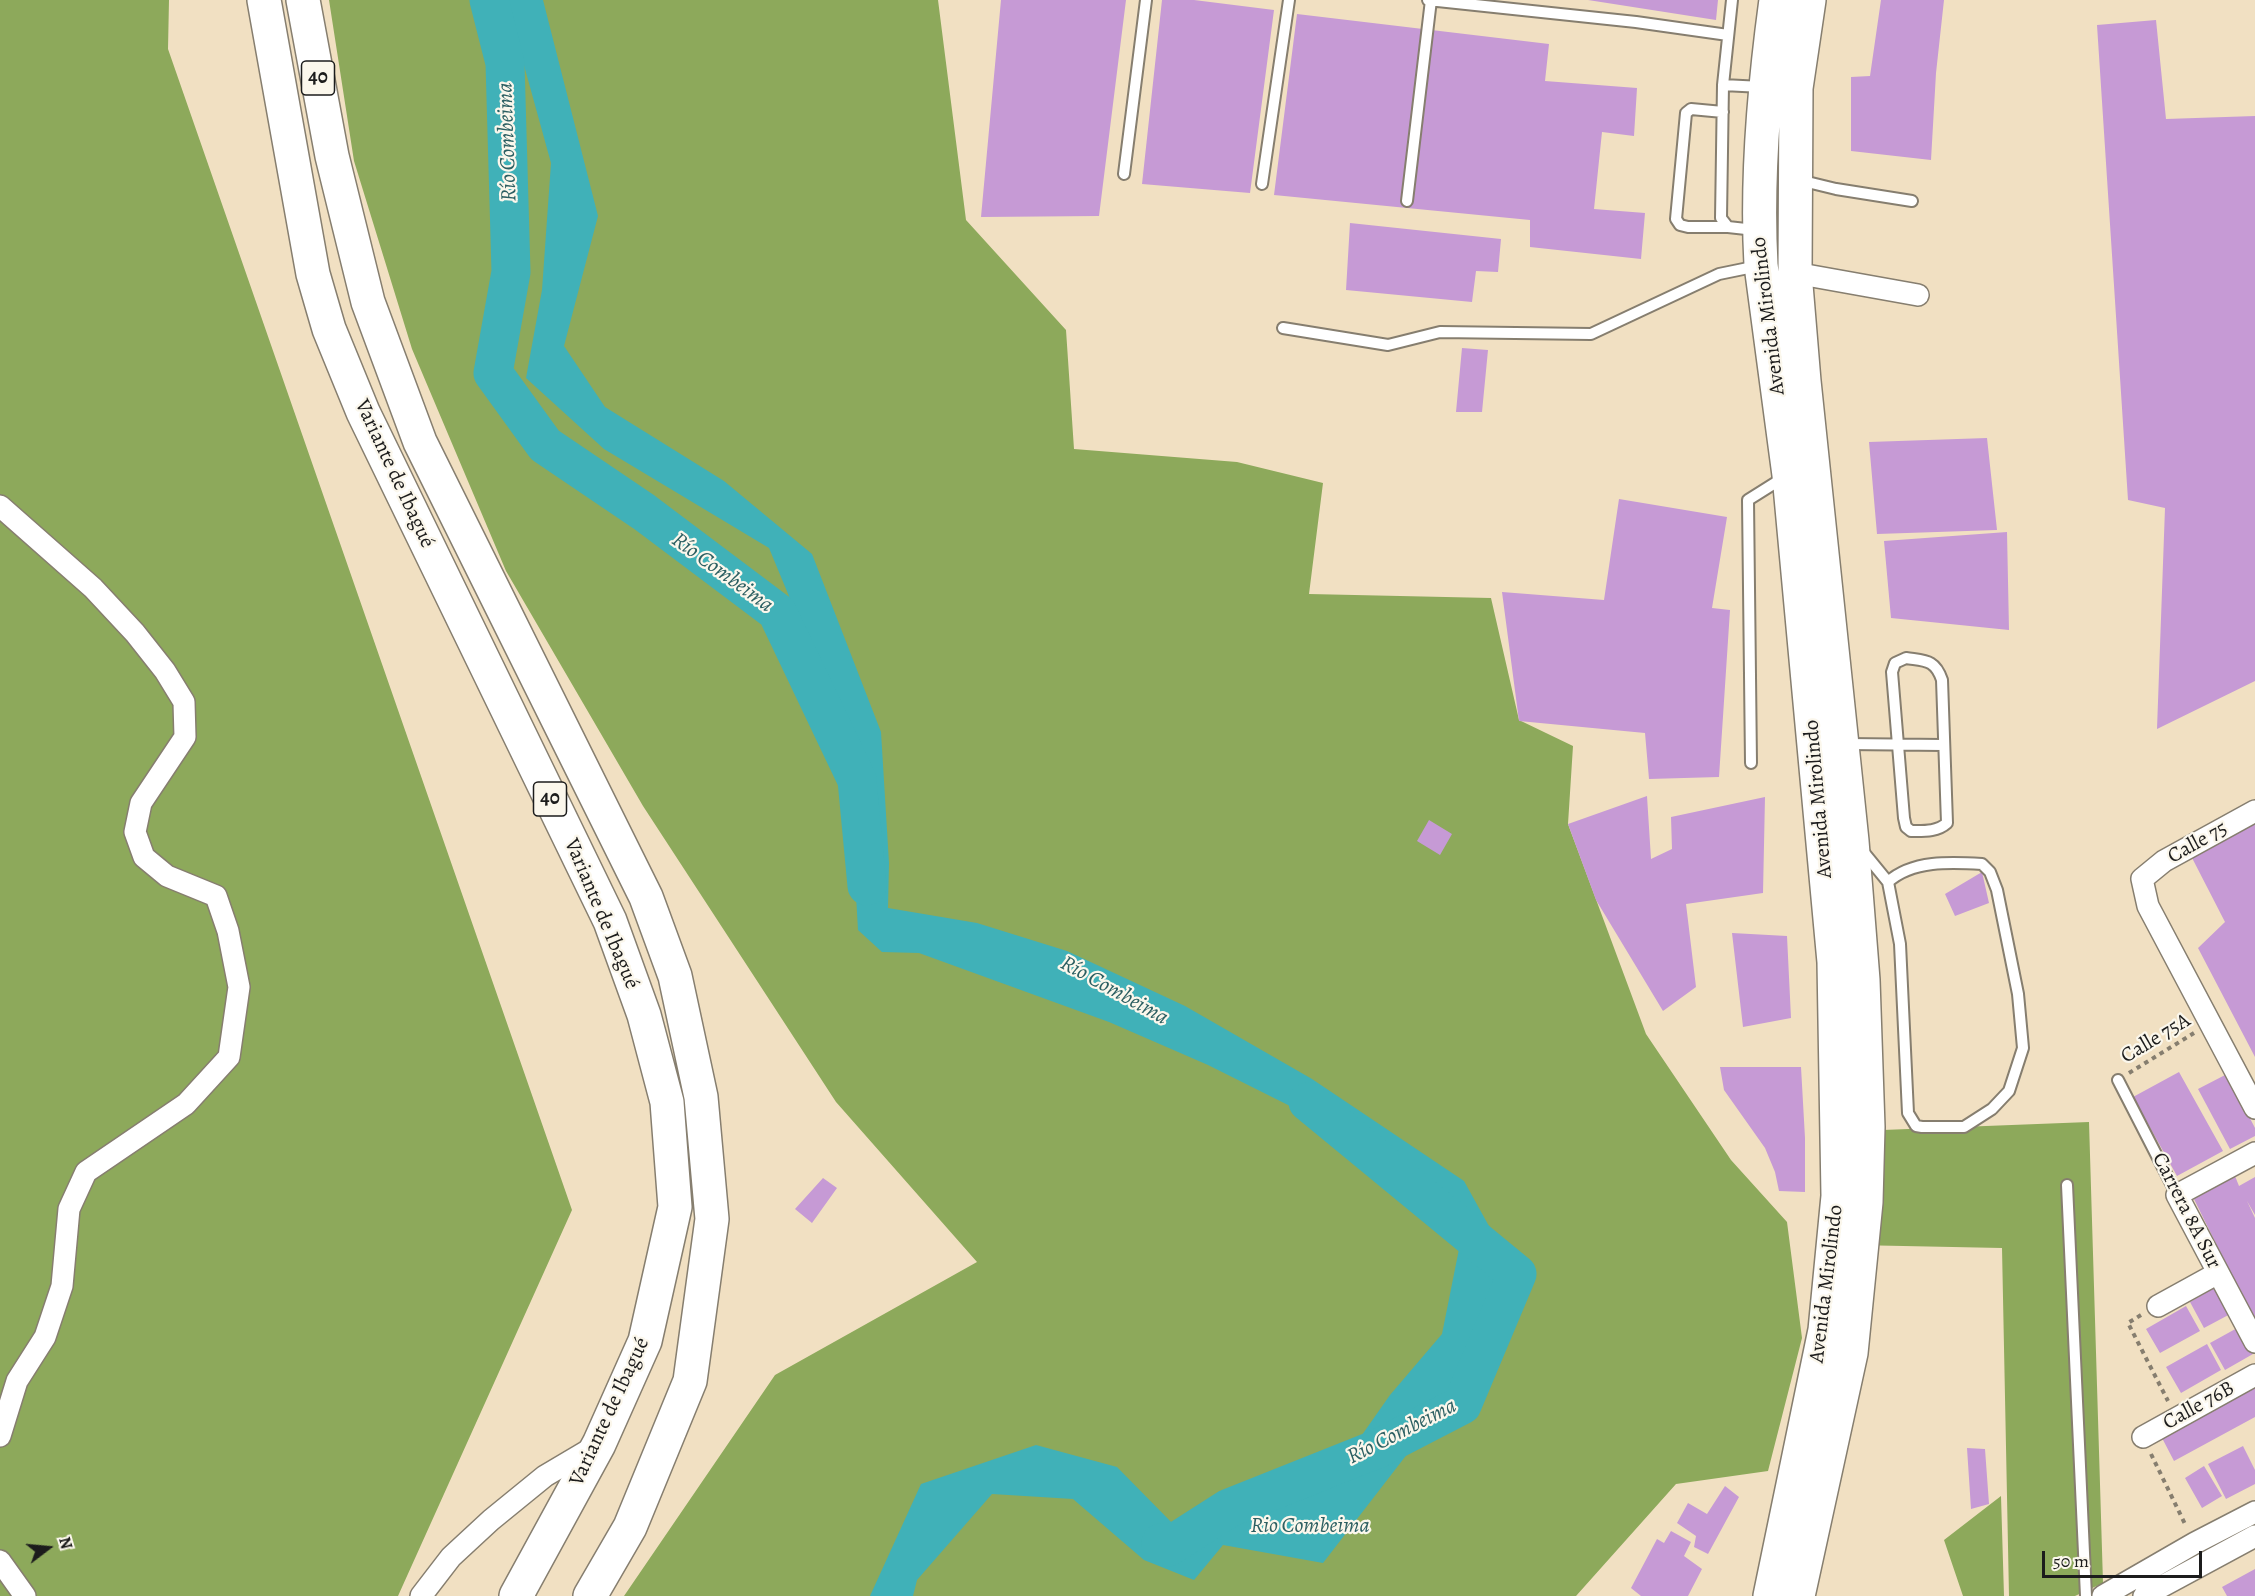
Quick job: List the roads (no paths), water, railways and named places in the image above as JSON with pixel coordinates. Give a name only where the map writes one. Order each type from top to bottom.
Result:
[{"type":"main road","name":"Variante de Ibagué","points":[[264,0],[311,264],[329,329],[363,412],[610,921],[644,1015],[668,1102],[675,1207],[645,1341],[599,1444],[516,1596]]},
{"type":"main road","name":"Variante de Ibagué","points":[[303,0],[332,156],[372,313],[420,442],[646,897],[675,976],[701,1097],[712,1219],[690,1381],[630,1527],[590,1596]]},
{"type":"main road","name":"Avenida Mirolindo","points":[[1770,1596],[1825,1330],[1838,1196],[1834,962],[1789,475],[1761,265],[1743,229],[1776,0]]},
{"type":"main road","name":"Avenida Mirolindo","points":[[1798,1596],[1851,1353],[1866,1202],[1868,1127],[1863,980],[1852,841],[1804,381],[1795,273],[1796,88],[1809,0]]},
{"type":"street","points":[[1795,273],[1918,295]]},
{"type":"street","points":[[0,506],[93,588],[135,633],[165,671],[184,702],[185,737],[141,803],[135,832],[144,856],[167,876],[216,896],[228,931],[239,987],[230,1056],[186,1104],[86,1172],[69,1209],[62,1286],[45,1337],[17,1381],[0,1436]]},
{"type":"street","name":"Calle 75","points":[[2255,811],[2164,861],[2142,879],[2148,906],[2255,1108]]},
{"type":"street","points":[[2177,1195],[2255,1153]]},
{"type":"street","name":"Carrera 8A Sur","points":[[2177,1195],[2255,1342]]},
{"type":"street","points":[[2158,1306],[2218,1274]]},
{"type":"street","name":"Calle 76B","points":[[2143,1437],[2255,1376]]},
{"type":"street","points":[[421,1596],[451,1557],[491,1520],[545,1476],[599,1444]]},
{"type":"street","points":[[2103,1596],[2195,1543],[2255,1512]]},
{"type":"street","points":[[2144,1596],[2255,1536]]},
{"type":"street","points":[[0,1561],[26,1596]]},
{"type":"lane","points":[[1124,174],[1146,0]]},
{"type":"lane","points":[[1262,184],[1288,0]]},
{"type":"lane","points":[[1407,201],[1430,0],[1636,22],[1728,35]]},
{"type":"lane","points":[[1732,0],[1723,85],[1721,218],[1743,229]]},
{"type":"lane","points":[[1723,85],[1764,87]]},
{"type":"lane","points":[[1723,112],[1691,109],[1686,113],[1676,219],[1680,225],[1688,227],[1743,229]]},
{"type":"lane","points":[[1796,179],[1836,189],[1912,201]]},
{"type":"lane","points":[[1283,328],[1388,345],[1440,332],[1591,334],[1719,274],[1761,265]]},
{"type":"lane","points":[[1751,763],[1748,500],[1789,475]]},
{"type":"lane","points":[[1906,658],[1929,662],[1938,668],[1942,680],[1943,745],[1947,823],[1942,828],[1930,831],[1911,831],[1906,827],[1904,818],[1892,672],[1896,663],[1906,658]]},
{"type":"lane","points":[[1842,744],[1943,745]]},
{"type":"lane","points":[[1852,841],[1870,858],[1888,882],[1899,944],[1908,1113],[1916,1126],[1964,1127],[1992,1109],[2009,1091],[2023,1048],[2018,994],[1997,890],[1990,872],[1982,864],[1961,863],[1910,868],[1898,873],[1888,882]]},
{"type":"lane","name":"Carrera 8A Sur","points":[[2118,1080],[2177,1195]]},
{"type":"lane","points":[[2067,1185],[2086,1596]]},
{"type":"water","name":"Rio Combeima","points":[[506,0],[543,0],[598,216],[564,346],[605,407],[724,481],[812,554],[881,732],[889,863],[888,908],[977,923],[1067,951],[1185,1006],[1312,1079],[1464,1181],[1505,1255],[1498,1366],[1408,1453],[1323,1563],[1223,1545],[1194,1580],[1144,1560],[1073,1499],[992,1494],[917,1580],[913,1596],[870,1596],[921,1484],[1036,1445],[1117,1467],[1179,1530],[1324,1489],[1390,1395],[1442,1334],[1460,1244],[1392,1157],[1208,1065],[1109,1022],[919,953],[882,952],[858,930],[855,878],[866,805],[804,712],[808,642],[769,548],[604,449],[526,378],[542,290],[551,163]]},
{"type":"waterway","name":"Río Combeima","points":[[489,0],[505,63],[511,272],[493,373],[545,445],[644,512],[777,612],[857,780],[867,886]]},
{"type":"waterway","name":"Río Combeima","points":[[1161,1543],[1168,1547],[1229,1508],[1377,1449],[1462,1405],[1517,1274],[1308,1102]]}]
